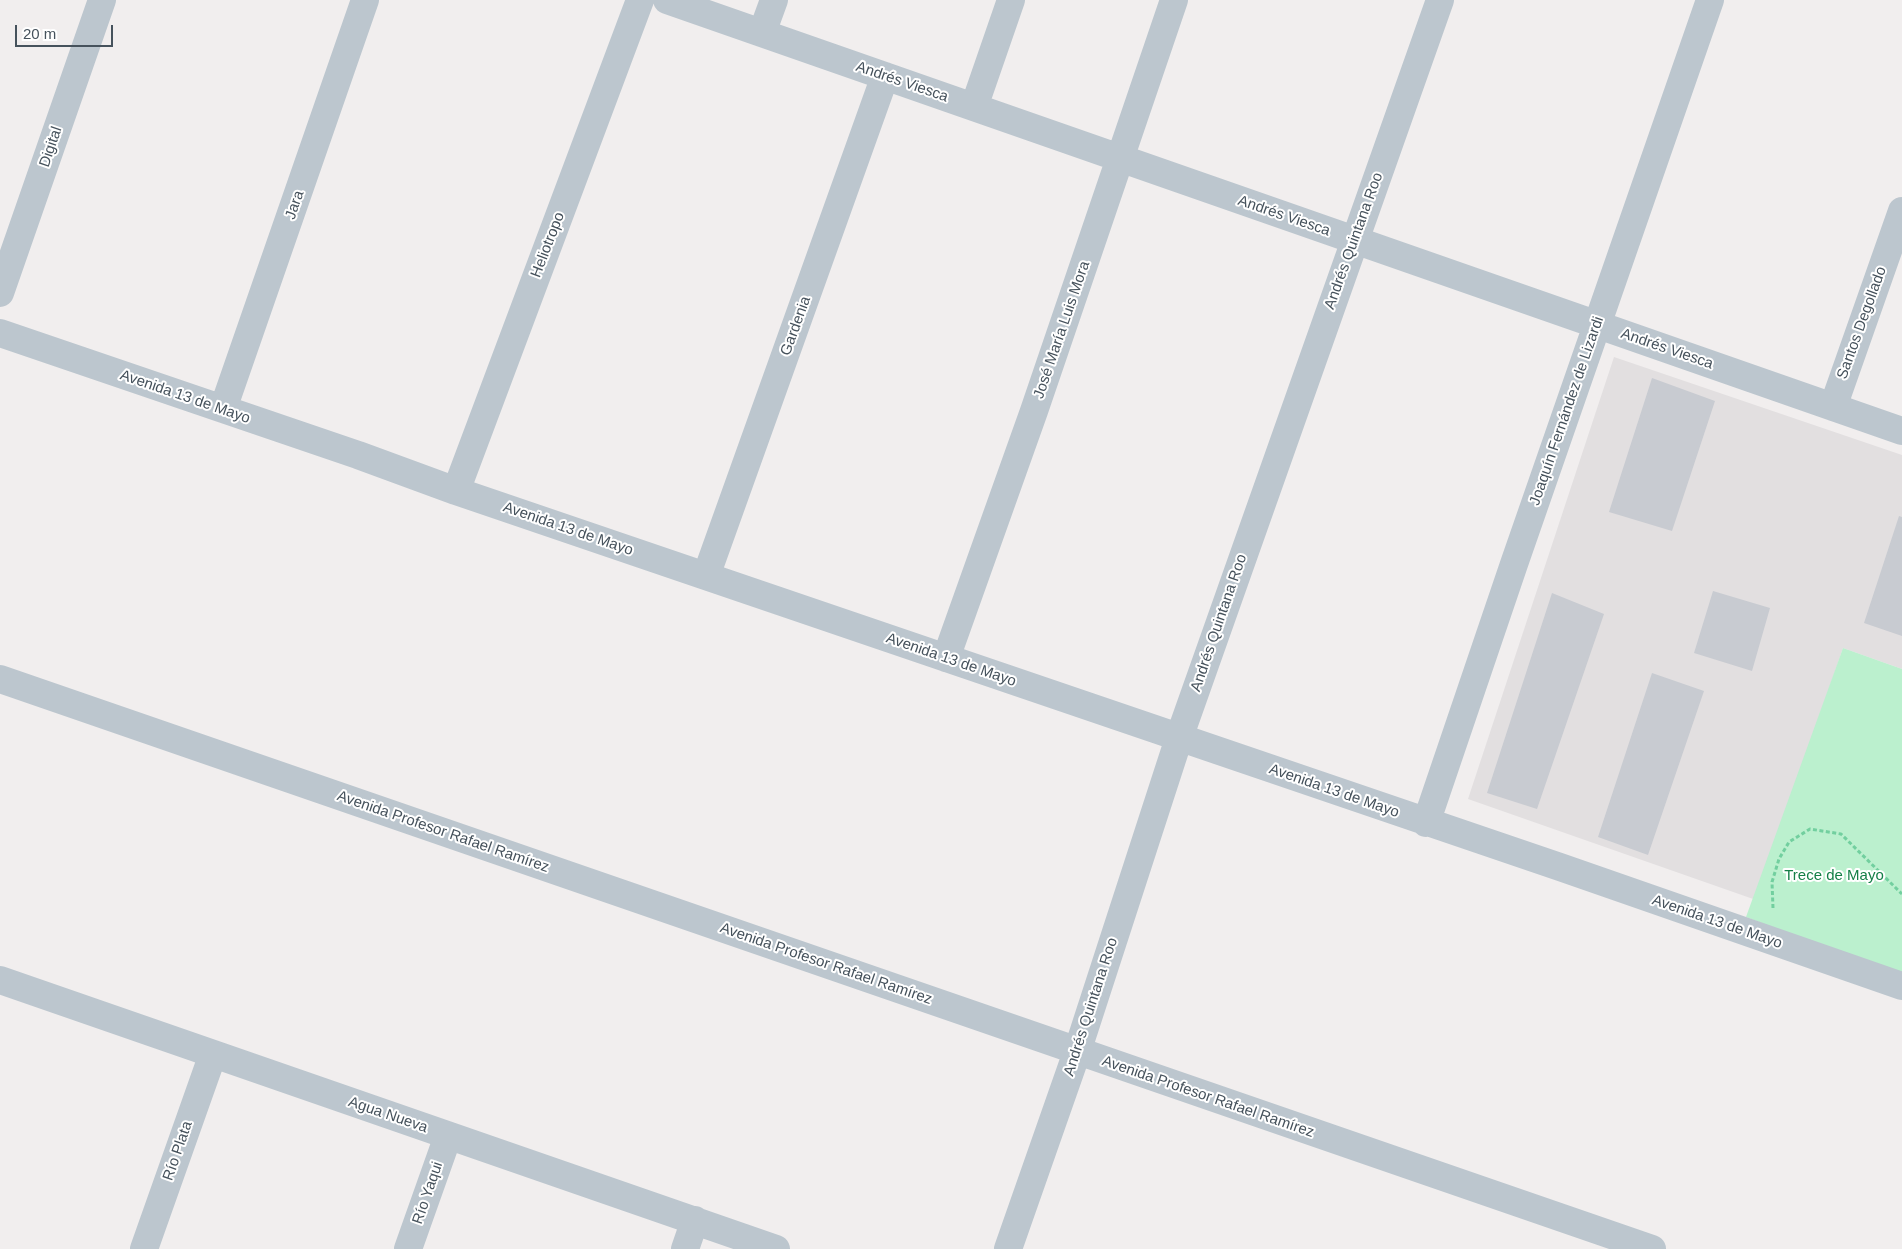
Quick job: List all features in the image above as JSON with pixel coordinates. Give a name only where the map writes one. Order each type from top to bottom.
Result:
[{"type":"street","name":"Digital","points":[[0,293],[102,0]]},
{"type":"street","name":"Jara","points":[[223,409],[365,0]]},
{"type":"street","name":"Heliotropo","points":[[456,491],[640,0]]},
{"type":"street","name":"Andrés Viesca","points":[[668,0],[1902,431]]},
{"type":"street","points":[[762,33],[774,0]]},
{"type":"street","points":[[974,107],[1011,0]]},
{"type":"street","name":"José María Luis Mora","points":[[946,658],[1121,159],[1174,0]]},
{"type":"street","name":"Andrés Quintana Roo","points":[[1008,1249],[1077,1052],[1178,738],[1440,0]]},
{"type":"street","name":"Joaquín Fernández de Lizardi","points":[[1426,823],[1710,0]]},
{"type":"street","name":"Gardenia","points":[[706,576],[885,76]]},
{"type":"street","name":"Santos Degollado","points":[[1832,407],[1902,211]]},
{"type":"street","name":"Avenida 13 de Mayo","points":[[0,333],[1902,986]]},
{"type":"street","name":"Avenida Profesor Rafael Ramírez","points":[[0,679],[1652,1249]]},
{"type":"street","name":"Agua Nueva","points":[[0,980],[776,1249]]},
{"type":"street","name":"Río Plata","points":[[144,1249],[213,1054]]},
{"type":"street","name":"Río Yaqui","points":[[408,1249],[448,1136]]},
{"type":"street","points":[[684,1249],[695,1220]]},
{"type":"path","points":[[1782,945],[1774,913],[1772,882],[1779,859],[1789,842],[1810,829],[1841,834],[1902,894]]},
{"type":"shaded area","points":[[1614,357],[1902,455],[1902,669],[1843,648],[1756,900],[1468,799]]},
{"type":"green space","name":"Trece de Mayo","points":[[1843,648],[1902,669],[1902,977],[1746,917]]},
{"type":"building","points":[[1652,378],[1715,401],[1672,531],[1609,512]]},
{"type":"building","points":[[1899,516],[1902,517],[1902,636],[1864,623]]},
{"type":"building","points":[[1713,591],[1770,608],[1752,671],[1694,653]]},
{"type":"building","points":[[1552,593],[1604,614],[1537,809],[1487,793]]},
{"type":"building","points":[[1652,673],[1704,691],[1648,855],[1598,837]]}]
